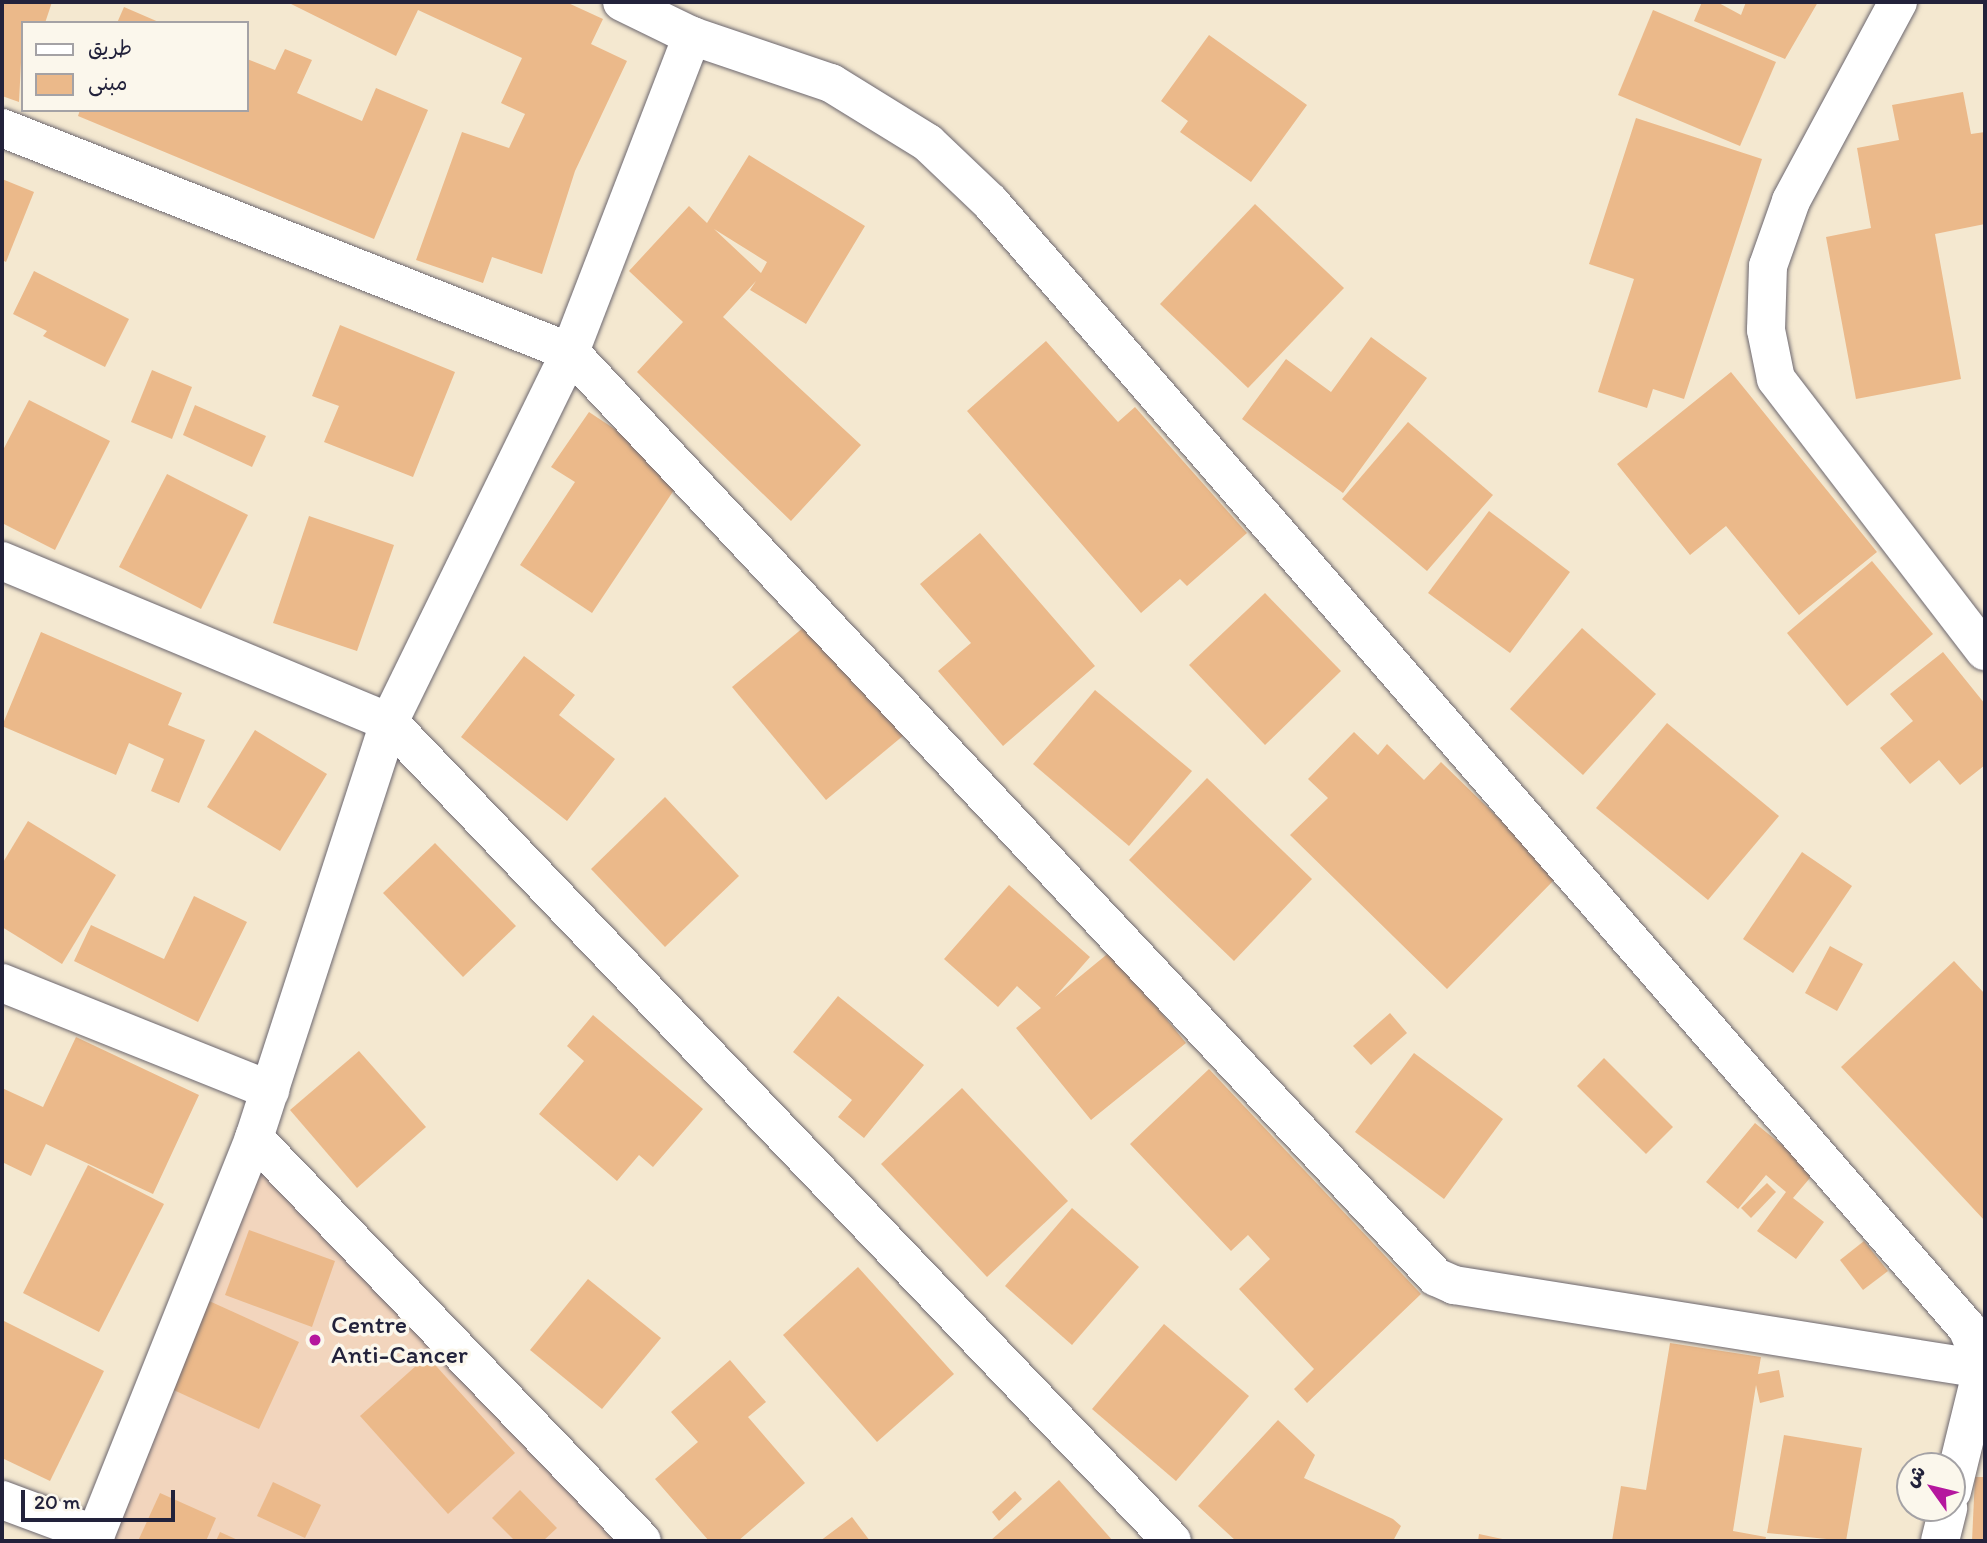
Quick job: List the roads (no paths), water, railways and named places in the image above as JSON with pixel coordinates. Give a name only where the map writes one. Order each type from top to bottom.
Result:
[{"type":"street","points":[[622,2],[692,36],[831,83],[928,143],[990,202],[1967,1328],[1983,1369],[1962,1452]]},
{"type":"street","points":[[1898,2],[1791,201],[1768,266],[1766,330],[1776,379],[1985,651]]},
{"type":"street","points":[[2,1500],[94,1538],[254,1138],[389,722],[570,352],[692,36]]},
{"type":"street","points":[[2,128],[570,352],[1436,1277],[1454,1285],[1983,1369]]},
{"type":"street","points":[[2,561],[389,722],[1172,1541]]},
{"type":"street","points":[[2,982],[270,1090]]},
{"type":"street","points":[[254,1138],[642,1541]]},
{"type":"street","points":[[1940,1541],[1945,1522]]},
{"type":"place","name":"Centre Anti-Cancer","points":[[315,1340]]}]
